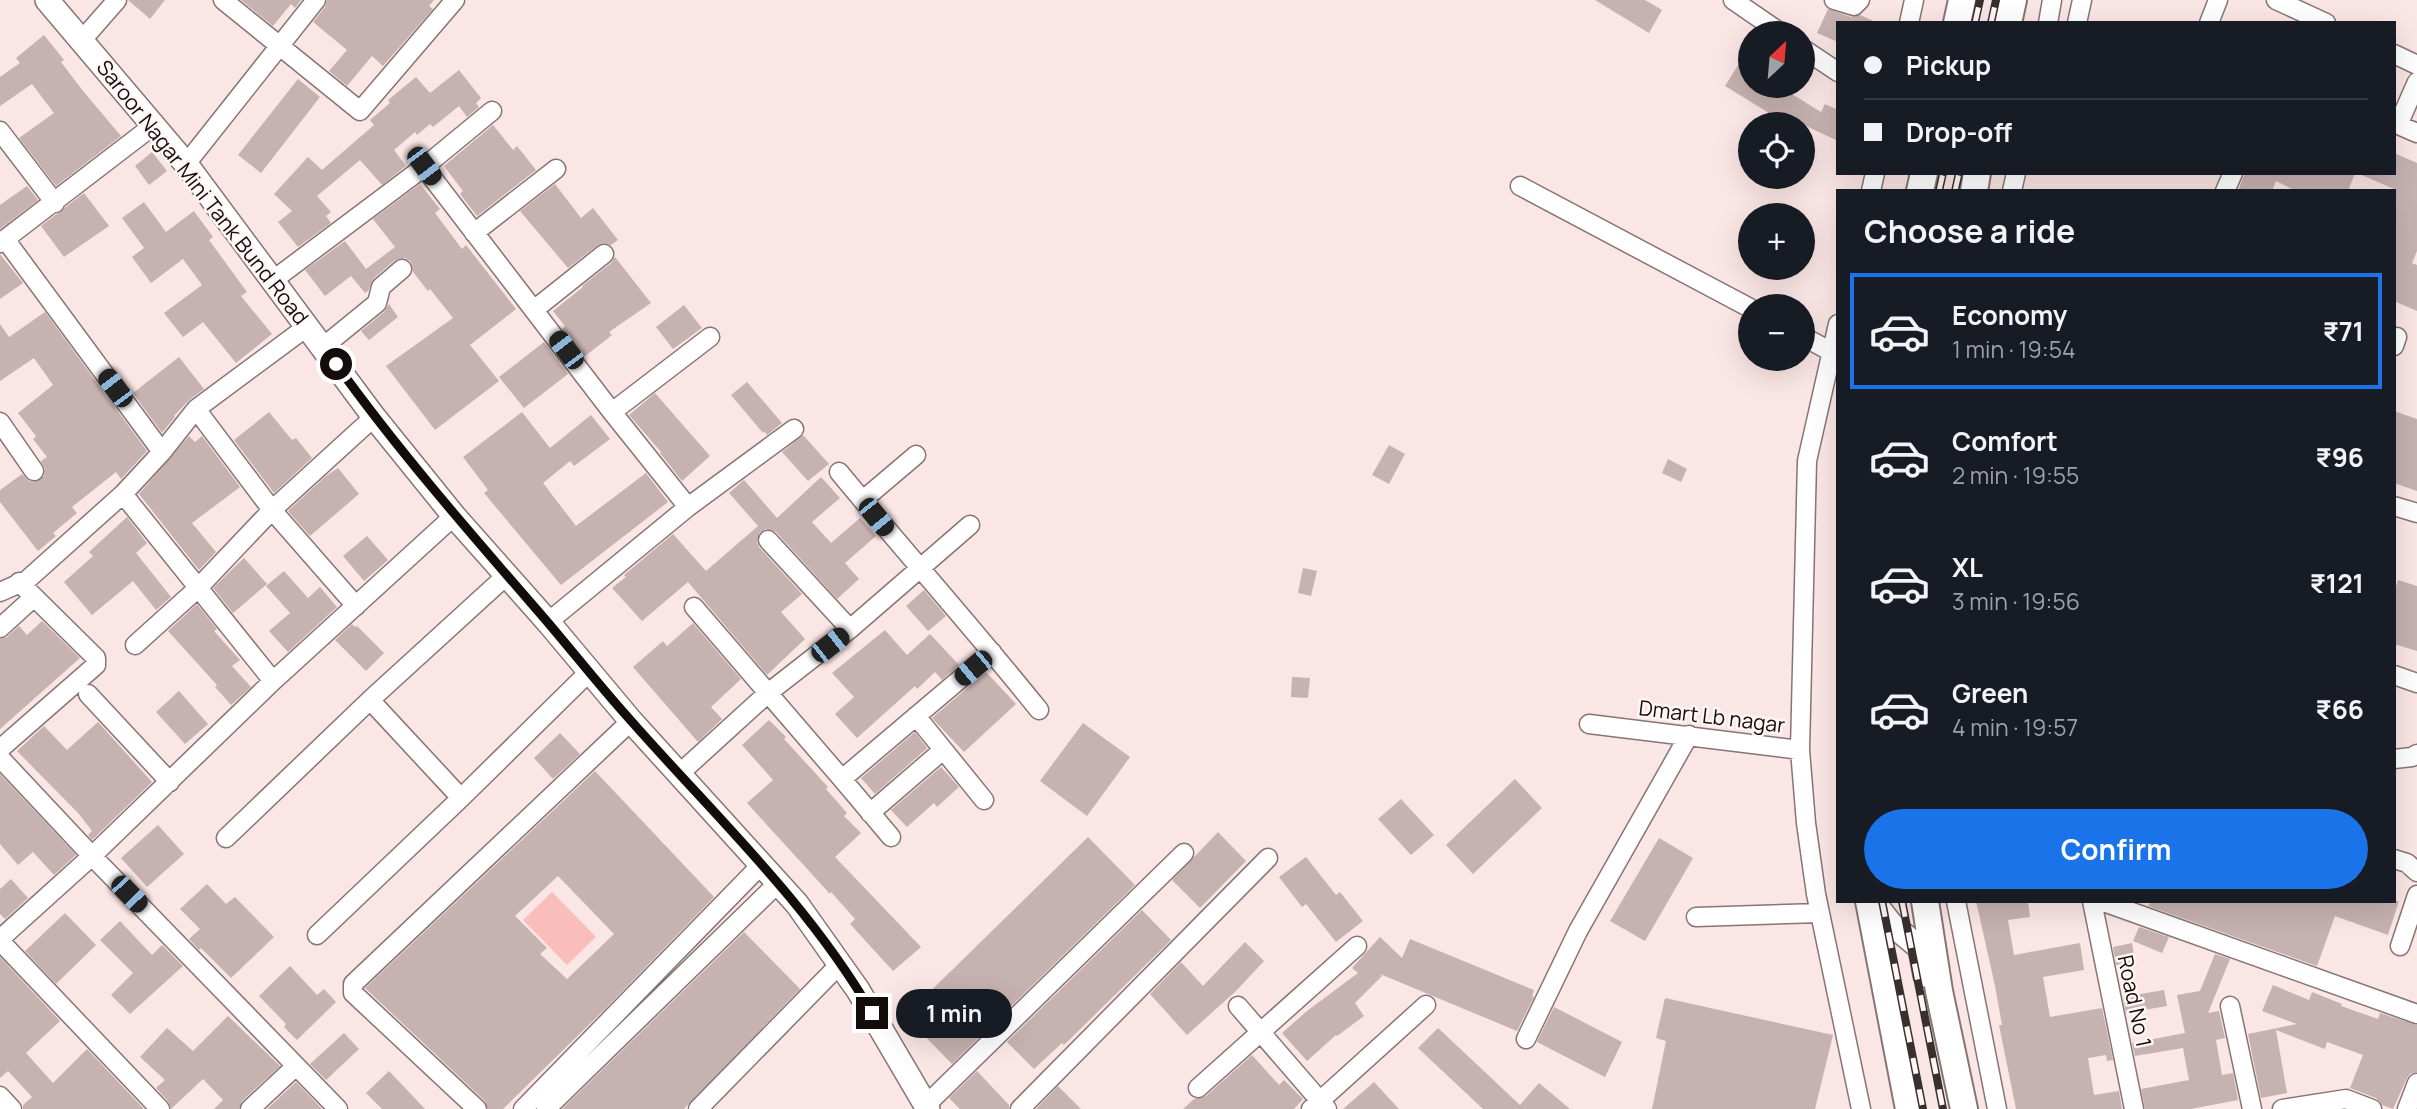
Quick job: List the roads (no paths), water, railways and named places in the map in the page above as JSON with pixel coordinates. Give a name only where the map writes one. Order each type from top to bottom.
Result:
[{"type":"highway","points":[[1957,21],[1962,0]]},
{"type":"highway","points":[[2008,21],[2013,0]]},
{"type":"highway","points":[[1871,903],[1909,1109]]},
{"type":"highway","points":[[1926,903],[1939,991],[1964,1109]]},
{"type":"main road","name":"Saroor Nagar Mini Tank Bund Road","points":[[47,0],[186,164],[374,417],[454,516],[548,622],[631,722],[797,904],[859,990],[927,1107]]},
{"type":"main road","points":[[1873,903],[1891,924],[1920,948],[1952,1109]]},
{"type":"street","points":[[82,40],[117,0]]},
{"type":"street","points":[[223,0],[360,111],[455,0]]},
{"type":"street","points":[[186,164],[316,0]]},
{"type":"street","points":[[1733,0],[1764,21]]},
{"type":"street","points":[[1834,0],[1854,6],[1860,0]]},
{"type":"street","points":[[1909,21],[1914,0]]},
{"type":"street","points":[[2048,21],[2052,0]]},
{"type":"street","points":[[2077,21],[2082,0]]},
{"type":"street","points":[[2210,21],[2218,0]]},
{"type":"street","points":[[2276,0],[2304,18]]},
{"type":"street","points":[[2396,55],[2417,65]]},
{"type":"street","points":[[1815,57],[1836,71]]},
{"type":"street","points":[[2407,126],[2417,82]]},
{"type":"street","points":[[272,281],[492,111]]},
{"type":"street","points":[[154,125],[2,241],[162,452]]},
{"type":"street","points":[[0,131],[55,203]]},
{"type":"street","points":[[424,166],[688,507]]},
{"type":"street","points":[[474,233],[556,169]]},
{"type":"street","points":[[1520,186],[1738,303]]},
{"type":"street","points":[[535,309],[604,254]]},
{"type":"street","points":[[323,347],[377,303],[381,287],[402,269]]},
{"type":"street","points":[[308,326],[196,409],[162,452],[123,494],[27,580],[6,591],[17,612],[96,658],[96,665],[1,755],[92,856],[338,1109]]},
{"type":"street","points":[[1800,750],[1807,461],[1836,331]]},
{"type":"street","points":[[612,412],[710,337]]},
{"type":"street","points":[[1815,344],[1830,351]]},
{"type":"street","points":[[196,409],[272,510],[356,606]]},
{"type":"street","points":[[135,645],[197,589],[272,510],[374,417]]},
{"type":"street","points":[[0,422],[34,471]]},
{"type":"street","points":[[548,622],[688,507],[794,429]]},
{"type":"street","points":[[863,500],[916,455]]},
{"type":"street","points":[[839,472],[1039,710]]},
{"type":"street","points":[[123,494],[273,681]]},
{"type":"street","points":[[2396,507],[2417,513]]},
{"type":"street","points":[[160,1109],[0,940],[170,782],[273,681],[454,516]]},
{"type":"street","points":[[679,774],[768,693],[850,629],[970,524]]},
{"type":"street","points":[[768,540],[850,629]]},
{"type":"street","points":[[226,838],[370,700],[507,575]]},
{"type":"street","points":[[694,607],[891,837]]},
{"type":"street","points":[[842,779],[992,652]]},
{"type":"street","points":[[317,935],[589,671]]},
{"type":"street","points":[[2396,676],[2417,682]]},
{"type":"street","points":[[88,694],[170,782]]},
{"type":"street","points":[[370,700],[461,798]]},
{"type":"street","points":[[916,716],[984,800]]},
{"type":"street","points":[[477,1109],[353,993],[353,984],[631,722]]},
{"type":"street","name":"Dmart Lb nagar","points":[[1589,724],[1800,750],[1806,823],[1820,913],[1861,1109]]},
{"type":"street","points":[[1526,1039],[1578,931],[1689,735]]},
{"type":"street","points":[[870,813],[943,750]]},
{"type":"street","points":[[2396,760],[2417,754]]},
{"type":"street","points":[[927,1107],[1184,853]]},
{"type":"street","points":[[1020,1109],[1268,858]]},
{"type":"street","points":[[2396,860],[2407,863],[2417,872]]},
{"type":"street","points":[[523,1109],[761,865]]},
{"type":"street","points":[[546,1109],[778,883]]},
{"type":"street","points":[[2400,946],[2417,895]]},
{"type":"street","points":[[1956,903],[1997,1109]]},
{"type":"street","name":"Road No 1","points":[[2092,903],[2134,1109]]},
{"type":"street","points":[[2107,903],[2417,1014]]},
{"type":"street","points":[[1696,917],[1820,913]]},
{"type":"street","points":[[1198,1088],[1357,946]]},
{"type":"street","points":[[698,1109],[840,964]]},
{"type":"street","points":[[1238,1006],[1319,1107],[1426,1005]]},
{"type":"street","points":[[2230,1006],[2252,1109]]},
{"type":"street","points":[[250,1109],[296,1066]]},
{"type":"street","points":[[2407,1109],[2417,1083]]},
{"type":"street","points":[[0,1096],[12,1109]]},
{"type":"street","points":[[2282,1109],[2346,1100],[2372,1109]]},
{"type":"railway","points":[[1975,21],[1980,0]]},
{"type":"railway","points":[[1991,21],[1996,0]]},
{"type":"railway","points":[[1939,189],[1943,175]]},
{"type":"railway","points":[[1955,189],[1959,175]]},
{"type":"railway","points":[[1882,903],[1923,1109]]},
{"type":"railway","points":[[1902,903],[1943,1109]]}]
